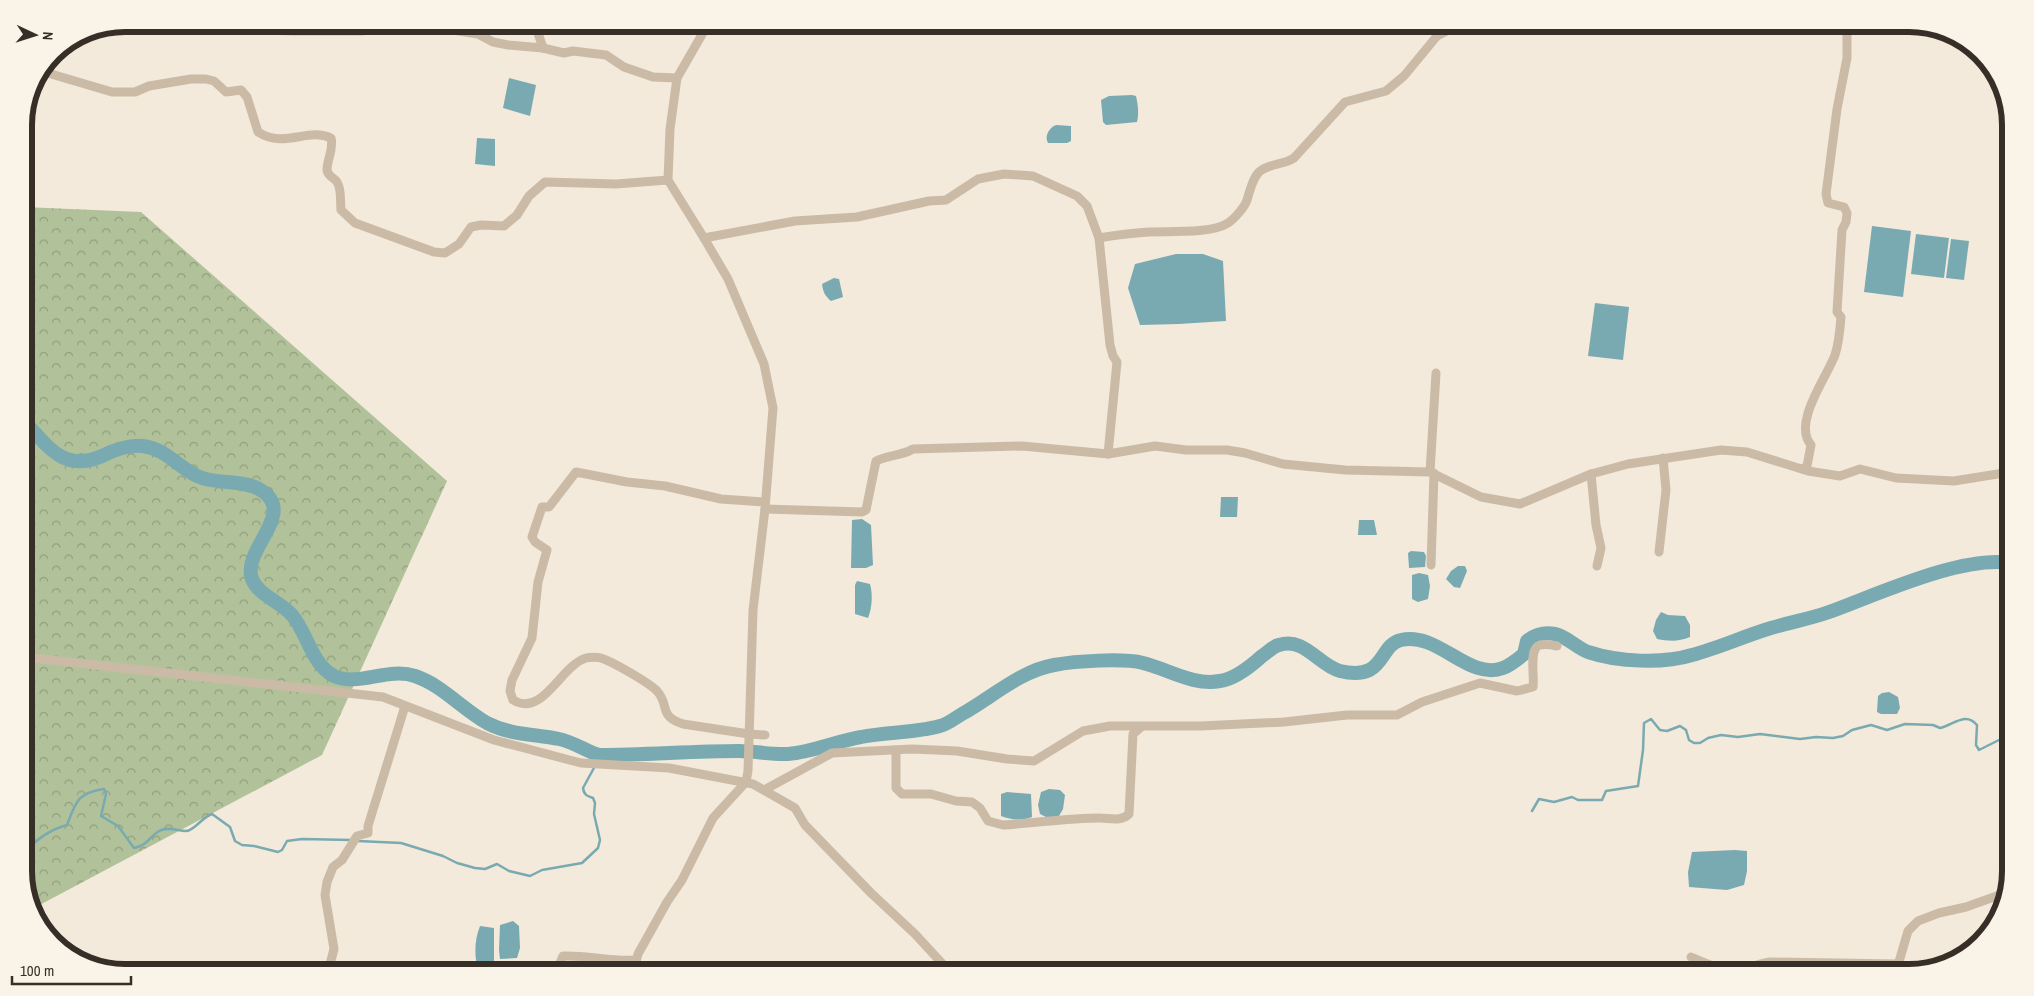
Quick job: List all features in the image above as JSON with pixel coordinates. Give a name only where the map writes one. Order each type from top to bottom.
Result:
[{"type":"street","points":[[465,32],[478,34],[508,46],[543,48],[564,53],[574,51],[606,55],[624,67],[653,78],[677,78]]},
{"type":"street","points":[[538,32],[543,48]]},
{"type":"street","points":[[635,964],[667,902],[682,880],[713,818],[746,782],[748,761],[753,610],[765,506],[773,408],[764,364],[728,279],[668,180],[670,129],[677,78],[703,32]]},
{"type":"street","points":[[1099,238],[1126,234],[1189,231],[1222,227],[1230,222],[1246,202],[1258,172],[1268,167],[1286,163],[1294,158],[1345,102],[1386,92],[1404,76],[1437,36],[1445,32]]},
{"type":"street","points":[[1802,469],[1807,466],[1811,445],[1805,434],[1810,408],[1835,356],[1840,333],[1841,317],[1837,312],[1841,234],[1847,213],[1844,207],[1828,203],[1826,194],[1837,109],[1847,58],[1848,32]]},
{"type":"street","points":[[50,72],[112,92],[135,92],[149,86],[191,79],[214,81],[226,92],[241,90],[247,97],[258,132],[264,136],[286,140],[318,135],[332,138],[333,144],[327,171],[337,181],[340,188],[341,210],[355,223],[434,252],[445,253],[459,244],[471,227],[481,225],[504,226],[517,215],[529,196],[545,182],[616,184],[668,180]]},
{"type":"street","points":[[704,238],[794,221],[857,217],[929,201],[946,200],[978,178],[1004,174],[1033,176],[1077,196],[1087,206],[1099,238],[1110,345],[1117,362],[1108,454]]},
{"type":"street","points":[[1431,565],[1436,373]]},
{"type":"street","points":[[765,734],[749,734],[674,721],[666,714],[658,692],[646,682],[600,658],[586,658],[554,684],[541,698],[530,704],[521,705],[512,700],[510,691],[512,680],[532,638],[538,582],[547,550],[534,542],[532,537],[542,507],[549,507],[554,502],[576,472],[619,481],[665,486],[721,499],[765,506],[862,512],[866,510],[876,461],[888,456],[903,455],[913,449],[928,447],[1022,446],[1108,454],[1155,446],[1186,450],[1227,450],[1283,464],[1345,470],[1432,472],[1481,497],[1520,504],[1591,474],[1628,464],[1721,450],[1747,452],[1802,469],[1840,476],[1860,470],[1896,478],[1954,481],[2001,473]]},
{"type":"street","points":[[1659,552],[1666,490],[1663,458]]},
{"type":"street","points":[[1591,474],[1596,526],[1601,548],[1597,566]]},
{"type":"street","points":[[764,790],[832,753],[896,750],[957,751],[1034,761],[1083,731],[1110,726],[1141,727],[1284,722],[1348,715],[1397,715],[1422,702],[1480,683],[1517,691],[1533,687],[1532,657],[1536,647],[1539,645],[1557,646]]},
{"type":"street","points":[[33,658],[383,697],[494,740],[580,763],[668,768],[746,782],[795,808],[805,825],[943,964]]},
{"type":"street","points":[[330,964],[334,949],[325,895],[327,882],[333,867],[342,860],[357,836],[368,833],[368,826],[405,706]]},
{"type":"street","points":[[896,750],[896,788],[902,794],[931,794],[956,801],[972,802],[980,808],[988,821],[1004,824],[1102,818],[1118,819],[1129,814],[1133,734],[1141,727]]},
{"type":"street","points":[[1898,964],[1908,931],[1918,921],[1998,895]]},
{"type":"street","points":[[560,964],[563,956],[624,961],[636,960]]},
{"type":"street","points":[[1690,957],[1706,964]]},
{"type":"street","points":[[1755,964],[1770,962],[1812,964]]},
{"type":"green space","points":[[33,207],[141,212],[447,481],[322,755],[39,905],[34,889],[33,876]]},
{"type":"water","points":[[509,78],[536,85],[530,116],[503,108]]},
{"type":"water","points":[[1109,96],[1136,96],[1137,99],[1137,122],[1106,125],[1103,122],[1101,100]]},
{"type":"water","points":[[1056,125],[1071,126],[1071,141],[1067,143],[1048,143],[1048,132]]},
{"type":"water","points":[[477,138],[495,139],[495,166],[475,164]]},
{"type":"water","points":[[1872,226],[1911,231],[1903,297],[1864,292]]},
{"type":"water","points":[[1916,234],[1949,238],[1944,278],[1911,274]]},
{"type":"water","points":[[1951,239],[1969,241],[1964,280],[1946,278]]},
{"type":"water","points":[[1176,254],[1203,254],[1223,261],[1226,321],[1140,325],[1128,288],[1135,264]]},
{"type":"water","points":[[834,278],[839,279],[843,297],[831,301],[825,294],[822,284]]},
{"type":"water","points":[[1595,303],[1629,307],[1623,360],[1588,356]]},
{"type":"water","points":[[1221,497],[1238,497],[1237,517],[1220,517]]},
{"type":"water","points":[[862,519],[871,525],[873,565],[866,568],[851,568],[852,520]]},
{"type":"water","points":[[1359,520],[1374,520],[1377,535],[1358,535]]},
{"type":"water","points":[[1411,551],[1424,552],[1426,556],[1425,567],[1409,568],[1408,553]]},
{"type":"water","points":[[1458,566],[1465,566],[1467,571],[1460,588],[1454,587],[1446,579],[1451,571]]},
{"type":"water","points":[[1419,573],[1428,575],[1430,586],[1428,599],[1418,602],[1412,599],[1412,575]]},
{"type":"water","points":[[857,581],[870,584],[872,601],[868,618],[855,614],[855,585]]},
{"type":"water","points":[[1661,612],[1668,615],[1685,616],[1690,625],[1690,637],[1674,641],[1657,639],[1653,631],[1656,620]]},
{"type":"water","points":[[1889,692],[1898,697],[1900,708],[1897,714],[1881,714],[1877,712],[1878,696]]},
{"type":"water","points":[[1049,789],[1060,790],[1065,795],[1063,809],[1059,816],[1048,818],[1040,814],[1038,805],[1041,792]]},
{"type":"water","points":[[1007,792],[1031,794],[1032,817],[1016,820],[1001,816],[1001,794]]},
{"type":"water","points":[[1747,851],[1747,871],[1744,885],[1727,890],[1689,887],[1688,872],[1692,852]]},
{"type":"water","points":[[513,921],[519,926],[520,948],[517,958],[500,959],[500,925]]},
{"type":"water","points":[[480,926],[494,928],[494,963],[550,964],[477,964],[475,949]]},
{"type":"waterway","points":[[33,430],[57,454],[66,459],[88,460],[122,448],[143,446],[165,454],[190,472],[204,479],[244,484],[259,489],[270,498],[274,509],[272,520],[254,556],[251,567],[252,579],[259,590],[292,615],[320,664],[334,676],[343,679],[394,674],[415,676],[434,685],[478,717],[496,727],[513,732],[564,740],[599,755],[739,751],[788,754],[861,737],[930,728],[949,722],[1029,673],[1041,668],[1074,662],[1134,661],[1190,679],[1210,682],[1231,678],[1248,668],[1275,647],[1288,644],[1304,648],[1332,668],[1355,673],[1366,672],[1373,667],[1394,643],[1401,640],[1415,639],[1428,642],[1478,668],[1490,670],[1512,664],[1524,654],[1527,641],[1537,635],[1547,633],[1559,635],[1588,652],[1613,658],[1640,661],[1668,660],[1702,652],[1771,628],[1822,614],[1919,578],[1968,565],[2002,563]]},
{"type":"waterway","points":[[1532,811],[1539,799],[1554,802],[1572,797],[1578,800],[1602,800],[1606,791],[1638,786],[1643,750],[1644,723],[1651,719],[1660,730],[1667,731],[1680,726],[1686,730],[1689,740],[1694,743],[1700,743],[1708,738],[1721,735],[1738,737],[1760,734],[1800,739],[1816,737],[1833,738],[1871,725],[1887,730],[1905,724],[1933,725],[1940,728],[1964,719],[1973,721],[1977,725],[1976,745],[1979,750],[2002,739]]},
{"type":"waterway","points":[[597,761],[599,755]]},
{"type":"waterway","points":[[358,841],[401,843],[475,868],[485,869],[497,864],[509,871],[530,876],[542,870],[582,863],[598,848],[600,840],[594,814],[595,803],[593,798],[585,794],[583,788],[595,766]]},
{"type":"waterway","points":[[33,844],[44,836],[67,825],[76,805],[83,796],[104,789],[106,794],[101,816],[118,826],[134,848],[145,843],[159,831],[169,829],[186,831],[195,827],[204,818],[212,814],[230,827],[235,841],[242,845],[278,852],[282,850],[287,841],[302,839],[351,840]]}]
